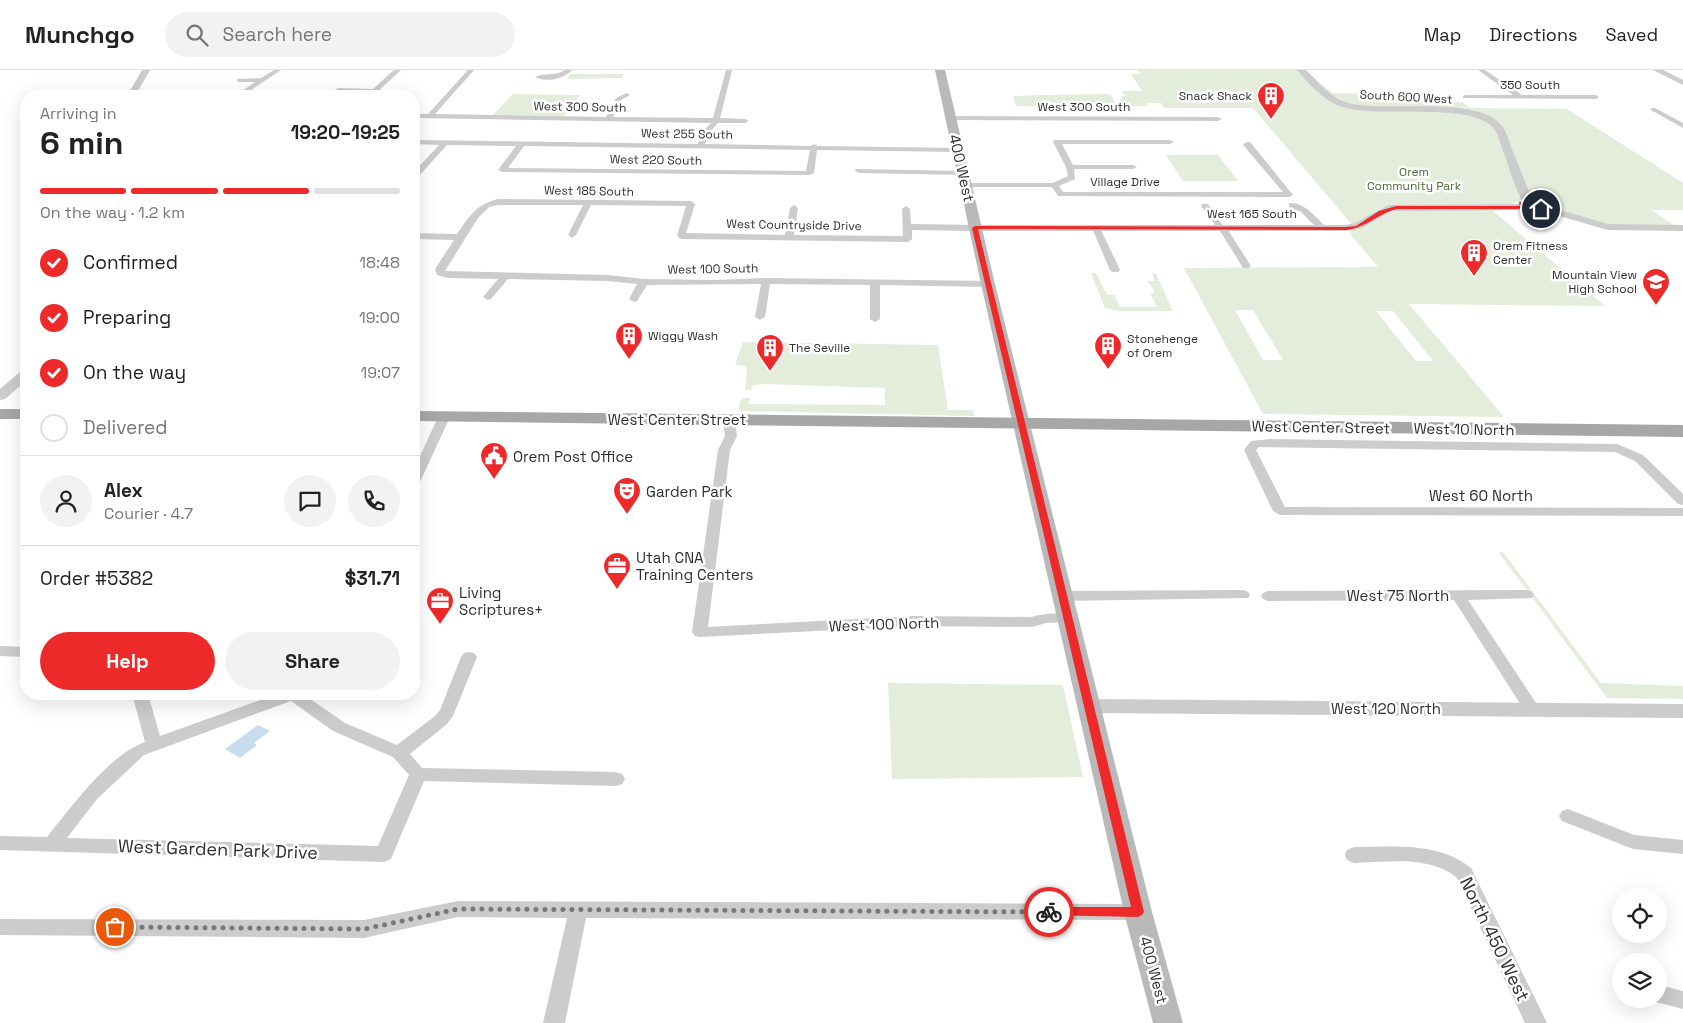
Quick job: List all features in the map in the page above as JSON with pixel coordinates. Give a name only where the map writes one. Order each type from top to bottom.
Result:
[{"type":"main road","name":"400 West","points":[[940,70],[988,284],[1138,912],[1168,1023]]},
{"type":"main road","points":[[0,414],[20,414]]},
{"type":"main road","name":"West Center Street","points":[[420,416],[1683,431]]},
{"type":"street","points":[[134,90],[146,70]]},
{"type":"street","points":[[247,90],[278,70]]},
{"type":"street","points":[[376,90],[398,70]]},
{"type":"street","points":[[430,116],[471,70]]},
{"type":"street","points":[[538,77],[561,76],[569,70]]},
{"type":"street","points":[[701,145],[706,132],[716,120],[729,70]]},
{"type":"street","name":"South 600 West","points":[[1300,70],[1336,101],[1350,106],[1370,109],[1445,110],[1471,114],[1490,120],[1499,128],[1525,204]]},
{"type":"street","points":[[1482,70],[1520,97]]},
{"type":"street","points":[[1656,70],[1683,84]]},
{"type":"street","points":[[239,80],[263,80]]},
{"type":"street","points":[[608,118],[618,99],[627,95]]},
{"type":"street","name":"350 South","points":[[1465,97],[1596,97]]},
{"type":"street","points":[[1653,109],[1683,126]]},
{"type":"street","name":"West 300 South","points":[[420,116],[745,121]]},
{"type":"street","name":"West 300 South","points":[[950,118],[1218,119]]},
{"type":"street","name":"West 255 South","points":[[420,142],[814,146],[959,150]]},
{"type":"street","points":[[420,166],[445,142]]},
{"type":"street","points":[[1054,185],[1072,178],[1070,167],[1056,142],[1170,142]]},
{"type":"street","name":"West 220 South","points":[[522,143],[502,170],[651,176],[810,173],[814,146]]},
{"type":"street","name":"Village Drive","points":[[859,171],[1054,185],[1061,194],[1289,195],[1247,144]]},
{"type":"street","points":[[1070,167],[1133,167]]},
{"type":"street","name":"West 185 South","points":[[460,237],[486,204],[498,202],[692,204],[681,236]]},
{"type":"street","points":[[572,235],[588,203]]},
{"type":"street","name":"West 165 South","points":[[975,228],[1357,228],[1389,208],[1525,204],[1534,209],[1542,208],[1608,226],[1683,228]]},
{"type":"street","points":[[1292,205],[1304,210],[1322,228]]},
{"type":"street","points":[[1205,206],[1220,228],[1225,232],[1246,266]]},
{"type":"street","points":[[789,238],[794,208]]},
{"type":"street","points":[[906,209],[907,227],[975,228]]},
{"type":"street","name":"West Countryside Drive","points":[[681,236],[908,239],[907,227]]},
{"type":"street","points":[[1096,228],[1115,270]]},
{"type":"street","points":[[1669,228],[1683,238]]},
{"type":"street","points":[[420,236],[460,237]]},
{"type":"street","name":"West 100 South","points":[[460,237],[440,269],[440,273],[505,277],[608,278],[644,282],[717,283],[766,281],[988,284]]},
{"type":"street","points":[[488,296],[505,277]]},
{"type":"street","points":[[760,317],[766,281]]},
{"type":"street","points":[[634,298],[644,282]]},
{"type":"street","points":[[875,282],[875,319]]},
{"type":"street","points":[[0,396],[20,379]]},
{"type":"street","points":[[0,406],[20,392]]},
{"type":"street","points":[[420,469],[444,417]]},
{"type":"street","points":[[700,632],[724,450],[733,431],[729,420]]},
{"type":"street","name":"West 10 North","points":[[1280,511],[1250,454],[1251,446],[1255,444],[1617,448],[1639,458],[1683,501]]},
{"type":"street","name":"West 60 North","points":[[1280,511],[1683,512]]},
{"type":"street","points":[[1066,607],[1243,595]]},
{"type":"street","points":[[1458,595],[1532,710]]},
{"type":"street","name":"West 75 North","points":[[1268,596],[1527,595]]},
{"type":"street","name":"West 100 North","points":[[700,632],[913,621],[1032,622],[1045,618],[1066,607]]},
{"type":"street","points":[[0,651],[20,652]]},
{"type":"street","points":[[399,752],[440,720],[447,712],[469,657]]},
{"type":"street","points":[[142,700],[154,744]]},
{"type":"street","points":[[0,843],[52,844],[91,794],[138,751],[275,700]]},
{"type":"street","points":[[301,700],[339,727],[399,752],[418,774],[616,779]]},
{"type":"street","name":"West 120 North","points":[[1090,706],[1683,711]]},
{"type":"street","name":"West Garden Park Drive","points":[[52,844],[384,854],[418,774]]},
{"type":"street","points":[[1568,816],[1633,842],[1683,847]]},
{"type":"street","name":"North 450 West","points":[[1354,855],[1435,856],[1458,866],[1464,873],[1536,1023]]},
{"type":"street","points":[[0,927],[364,929],[458,909],[1138,912]]},
{"type":"street","points":[[554,1023],[578,911]]},
{"type":"street","points":[[1667,996],[1683,1000]]},
{"type":"green space","name":"Orem Community Park","points":[[1138,70],[1305,70],[1332,93],[1382,94],[1392,102],[1462,102],[1471,108],[1567,109],[1683,183],[1683,210],[1651,210],[1674,225],[1613,225],[1557,210],[1537,202],[1521,200],[1513,204],[1487,206],[1605,306],[1409,304],[1503,415],[1502,417],[1263,414],[1184,268],[1378,267],[1350,234],[1353,226],[1253,108],[1164,108],[1161,103],[1146,103],[1148,106],[1123,106],[1119,99],[1123,99],[1121,96],[1125,96],[1122,91],[1142,91],[1131,74],[1140,74]],"holes":[[[1235,310],[1253,310],[1283,360],[1263,360]],[[1376,311],[1393,311],[1433,361],[1416,361]]]},
{"type":"green space","points":[[570,74],[624,74],[622,78],[567,79]]},
{"type":"green space","points":[[513,94],[580,95],[564,116],[493,115]]},
{"type":"green space","points":[[1110,95],[1118,107],[1016,106],[1013,96]]},
{"type":"green space","points":[[1166,155],[1218,155],[1238,181],[1183,181]]},
{"type":"green space","points":[[1091,273],[1096,273],[1107,295],[1114,295],[1120,307],[1157,307],[1150,293],[1154,293],[1154,290],[1147,281],[1155,281],[1152,273],[1156,274],[1173,311],[1118,311],[1105,308]]},
{"type":"green space","points":[[743,342],[938,345],[948,410],[973,410],[974,416],[739,411],[740,401],[744,398],[750,398],[749,404],[885,405],[885,388],[764,384],[753,385],[751,390],[745,390],[747,370],[745,366],[735,365]]},
{"type":"green space","points":[[1503,552],[1601,683],[1683,686],[1683,699],[1607,698],[1499,553]]},
{"type":"green space","points":[[888,683],[1063,685],[1083,777],[892,779]]},
{"type":"water","points":[[258,725],[270,731],[254,743],[257,745],[240,758],[225,749]]},
{"type":"way so far","points":[[115,927],[364,929],[458,909],[1049,912]]},
{"type":"place","name":"Snack Shack","points":[[1271,120]]},
{"type":"place","name":"Orem Fitness Center","points":[[1474,277]]},
{"type":"place","name":"Mountain View High School","points":[[1656,306]]},
{"type":"place","name":"Wiggy Wash","points":[[629,360]]},
{"type":"place","name":"Stonehenge of Orem","points":[[1108,370]]},
{"type":"place","name":"The Seville","points":[[770,372]]},
{"type":"place","name":"Orem Post Office","points":[[494,480]]},
{"type":"place","name":"Garden Park","points":[[627,515]]},
{"type":"place","name":"Utah CNA Training Centers","points":[[617,590]]},
{"type":"place","name":"Living Scriptures+","points":[[440,625]]},
{"type":"route","points":[[1049,912],[1138,912],[975,228],[1357,228],[1389,208],[1516,208],[1523,207],[1520,204],[1528,202],[1539,205],[1542,207],[1541,209]]}]
